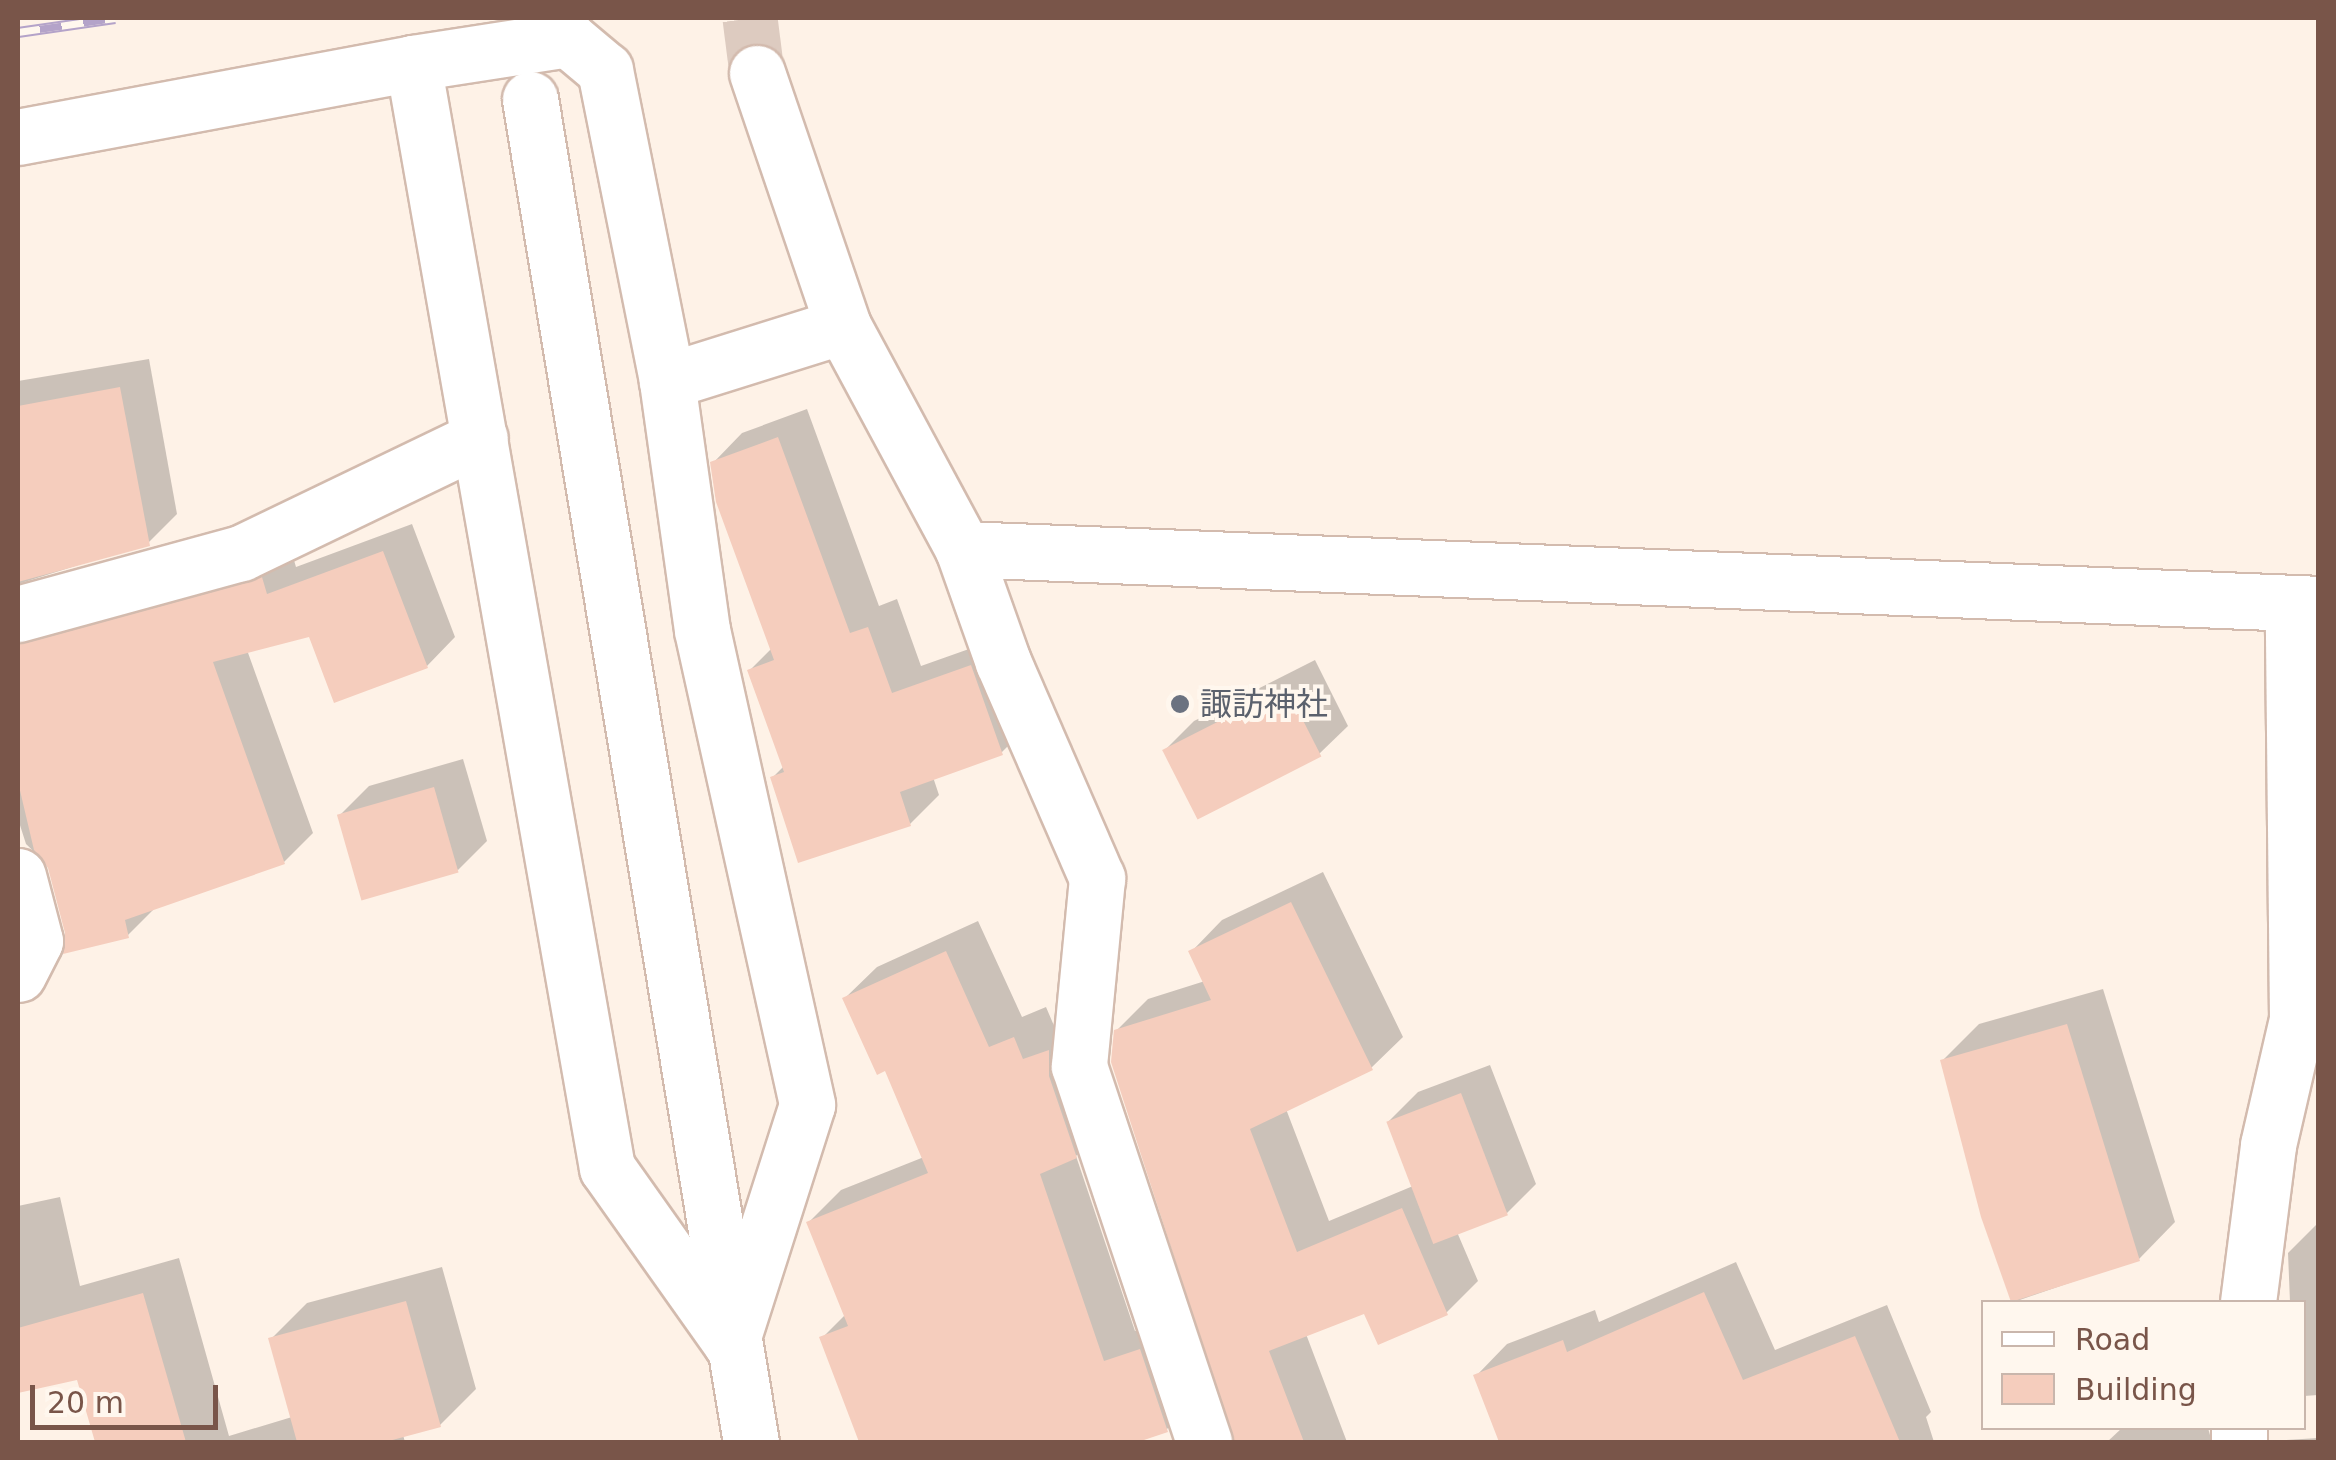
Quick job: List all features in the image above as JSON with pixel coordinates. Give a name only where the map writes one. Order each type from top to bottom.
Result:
[{"type":"street","points":[[18,137],[413,63],[568,39],[605,70],[668,381],[702,630],[807,1104],[731,1343]]},
{"type":"street","points":[[413,63],[606,1168],[731,1343]]},
{"type":"street","points":[[758,73],[844,326],[964,549],[1003,662],[1097,878],[1080,1066],[1204,1442]]},
{"type":"street","points":[[530,99],[731,1343],[751,1442]]},
{"type":"street","points":[[668,381],[844,326]]},
{"type":"street","points":[[18,614],[242,552],[480,438]]},
{"type":"street","points":[[964,549],[2306,604],[2298,1019],[2268,1145],[2248,1300]]},
{"type":"street","points":[[18,876],[34,941],[18,974]]},
{"type":"building","points":[[120,387],[150,546],[18,582],[18,406]]},
{"type":"building","points":[[778,437],[850,633],[868,627],[892,693],[971,665],[1003,755],[900,792],[911,826],[798,863],[770,777],[784,772],[747,670],[774,660],[716,502],[710,462]]},
{"type":"building","points":[[383,551],[428,668],[334,703],[309,637],[213,662],[285,864],[125,920],[129,938],[63,954],[65,933],[48,868],[34,850],[18,782],[18,644],[262,577],[267,594]]},
{"type":"building","points":[[1286,687],[1321,756],[1198,820],[1162,750]]},
{"type":"building","points":[[434,787],[459,873],[361,900],[337,815]]},
{"type":"building","points":[[1291,902],[1373,1070],[1250,1129],[1297,1252],[1402,1208],[1448,1315],[1378,1345],[1364,1314],[1269,1351],[1304,1442],[1234,1442],[1111,1062],[1114,1030],[1211,1000],[1188,951]]},
{"type":"building","points":[[946,951],[989,1047],[1014,1037],[1023,1059],[1049,1050],[1049,1076],[1077,1158],[1040,1174],[1104,1361],[1140,1349],[1168,1432],[1138,1442],[859,1442],[819,1337],[848,1326],[806,1222],[928,1173],[885,1071],[877,1075],[842,998]]},
{"type":"building","points":[[2067,1024],[2140,1261],[2010,1300],[1981,1217],[1940,1060]]},
{"type":"building","points":[[1461,1093],[1508,1215],[1433,1244],[1386,1122]]},
{"type":"building","points":[[1704,1292],[1743,1380],[1855,1336],[1900,1442],[1499,1442],[1473,1375],[1563,1340],[1567,1352]]},
{"type":"building","points":[[143,1293],[186,1442],[95,1442],[77,1380],[18,1393],[18,1328]]},
{"type":"building","points":[[406,1301],[441,1427],[385,1442],[297,1442],[268,1338]]},
{"type":"tunnel","points":[[750,18],[757,73]]},
{"type":"railway","points":[[18,32],[115,18]]},
{"type":"place","name":"諏訪神社","points":[[1180,704]]}]
